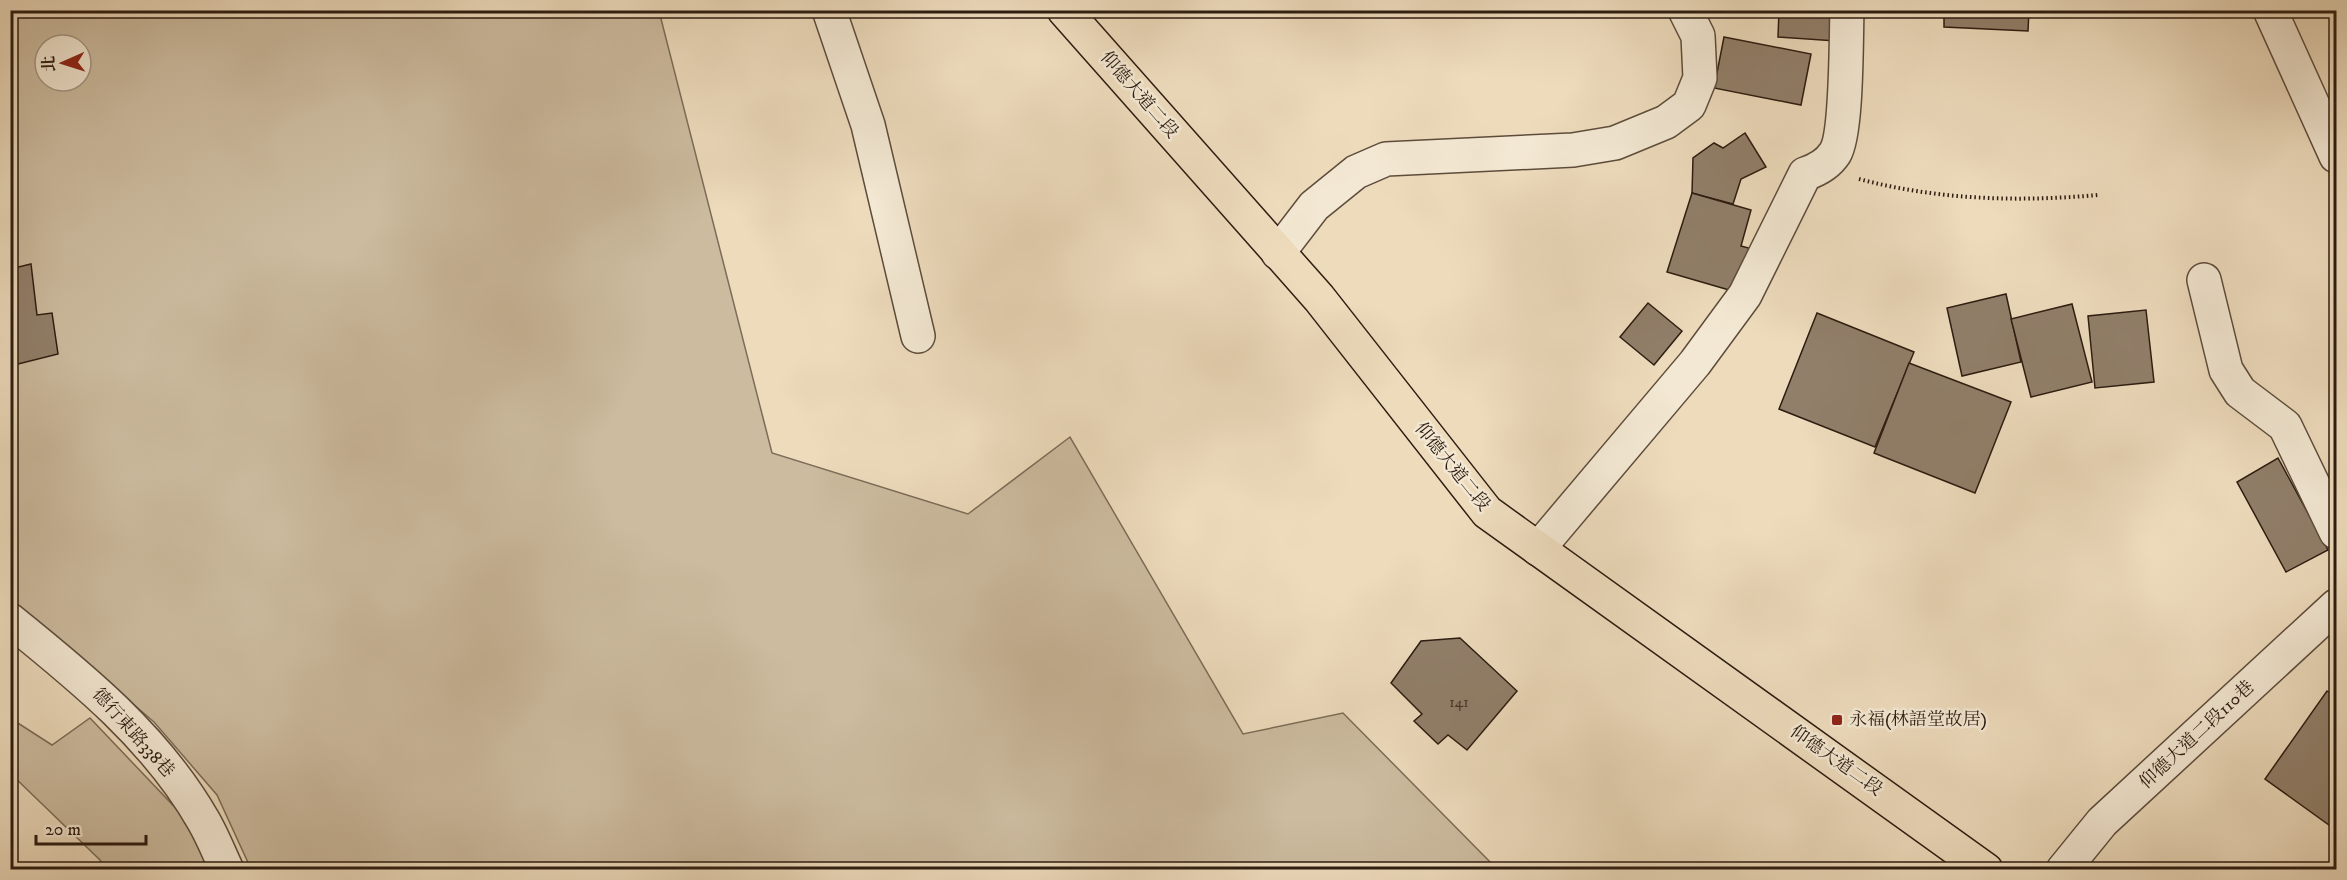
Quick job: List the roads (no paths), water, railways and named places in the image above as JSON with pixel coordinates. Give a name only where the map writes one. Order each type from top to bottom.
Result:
[{"type":"main road","name":"仰德大道二段","points":[[1064,10],[1319,298],[1487,512],[1966,864]]},
{"type":"street","points":[[829,10],[868,125],[918,336]]},
{"type":"street","points":[[1278,253],[1314,206],[1356,172],[1386,159],[1572,150],[1616,143],[1666,122],[1689,105],[1700,78],[1698,36],[1684,10]]},
{"type":"street","points":[[1538,549],[1695,363],[1745,295],[1806,174],[1821,168],[1836,152],[1844,108],[1847,10]]},
{"type":"street","points":[[2270,10],[2337,156]]},
{"type":"street","points":[[2204,280],[2226,370],[2240,392],[2284,426],[2337,532]]},
{"type":"street","name":"仰德大道二段110巷","points":[[2063,870],[2102,822],[2337,606]]},
{"type":"street","name":"德行東路338巷","points":[[10,620],[93,687],[160,759],[203,820],[227,870]]},
{"type":"place","name":"永福(林語堂故居)","points":[[1837,720]]}]
